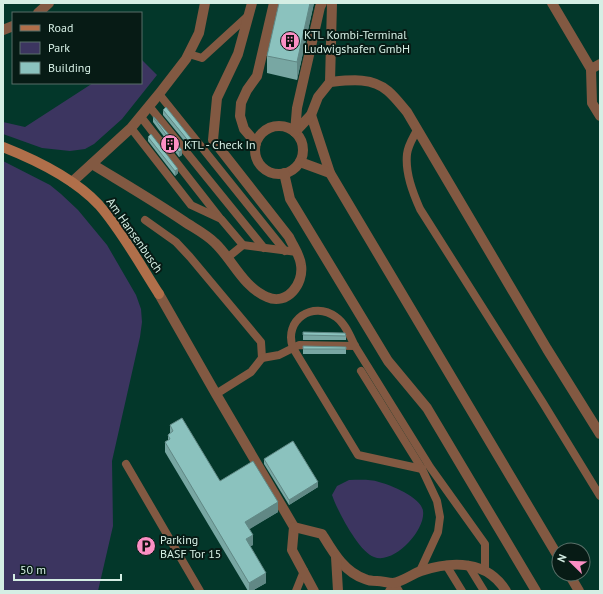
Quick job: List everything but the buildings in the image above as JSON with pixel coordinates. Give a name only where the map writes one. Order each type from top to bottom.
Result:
[{"type":"street","points":[[39,12],[49,3]]},
{"type":"street","points":[[72,182],[131,128],[150,106],[189,54],[199,33],[206,3]]},
{"type":"street","points":[[92,164],[156,203],[214,242],[249,285],[259,293],[269,298],[277,298],[294,292],[302,275],[301,264],[297,252],[289,237],[212,140],[217,98],[238,54],[252,3]]},
{"type":"street","points":[[256,143],[244,129],[240,116],[241,103],[247,90],[257,76],[274,3]]},
{"type":"street","points":[[295,132],[296,108],[322,3]]},
{"type":"street","points":[[295,132],[311,115],[318,97],[330,82],[332,3]]},
{"type":"street","points":[[552,3],[596,66],[592,103],[600,116]]},
{"type":"street","points":[[330,82],[356,79],[367,80],[388,90],[407,112],[547,349],[600,434]]},
{"type":"street","points":[[311,115],[330,173],[551,545]]},
{"type":"street","points":[[283,126],[290,128],[295,132],[300,137],[303,149],[300,162],[291,171],[284,173],[268,171],[257,159],[256,143],[264,132],[270,128],[283,126]]},
{"type":"street","name":"Am Hansenbusch","points":[[3,147],[37,162],[72,182],[98,204],[110,219],[160,294],[216,394]]},
{"type":"street","points":[[300,162],[330,173]]},
{"type":"street","points":[[284,173],[290,198],[310,232],[388,361],[427,408],[536,591]]},
{"type":"street","points":[[216,394],[294,527],[292,550],[314,591]]},
{"type":"street","points":[[294,527],[322,534],[336,557],[353,573],[366,580],[394,588],[420,571],[446,565],[468,565],[485,570],[500,583],[506,591]]},
{"type":"street","points":[[336,557],[338,591]]},
{"type":"street","points":[[574,582],[579,591]]},
{"type":"lane","points":[[189,54],[202,58],[250,14]]},
{"type":"lane","points":[[159,94],[285,251]]},
{"type":"lane","points":[[150,106],[264,248]]},
{"type":"lane","points":[[141,117],[221,219],[243,244],[297,252]]},
{"type":"lane","points":[[131,128],[191,205],[221,219]]},
{"type":"lane","points":[[417,130],[410,142],[407,154],[412,190],[420,209],[539,396],[600,496]]},
{"type":"lane","points":[[145,220],[176,242],[261,342],[262,358],[251,372],[216,394]]},
{"type":"lane","points":[[227,258],[243,244]]},
{"type":"lane","points":[[422,469],[358,455],[293,348],[290,340],[292,330],[296,321],[304,313],[315,311],[325,312],[336,317],[345,326],[355,346],[430,466],[486,544],[485,570]]},
{"type":"lane","points":[[262,358],[279,355],[299,345],[355,346]]},
{"type":"lane","points":[[361,371],[422,469],[437,501],[440,517],[438,532],[420,571]]},
{"type":"lane","points":[[126,464],[200,591]]},
{"type":"lane","points":[[446,565],[462,591]]},
{"type":"lane","points":[[468,565],[484,591]]},
{"type":"lane","points":[[296,591],[304,571]]},
{"type":"green space","points":[[142,60],[157,75],[122,119],[94,144],[85,149],[70,151],[42,148],[3,134],[3,122],[25,127],[91,84],[142,84]]},
{"type":"green space","points":[[3,161],[50,185],[78,210],[107,245],[136,295],[141,309],[142,322],[140,337],[112,461],[113,526],[98,591],[3,591]]},
{"type":"green space","points":[[349,480],[372,480],[398,489],[412,497],[421,506],[423,511],[423,519],[414,536],[399,551],[391,556],[382,558],[374,557],[368,554],[355,539],[332,495],[337,486]]},
{"type":"place","name":"KTL Kombi-Terminal Ludwigshafen GmbH","points":[[290,41]]},
{"type":"place","name":"KTL - Check In","points":[[170,144]]},
{"type":"place","name":"Parking BASF Tor 15","points":[[146,546]]}]
